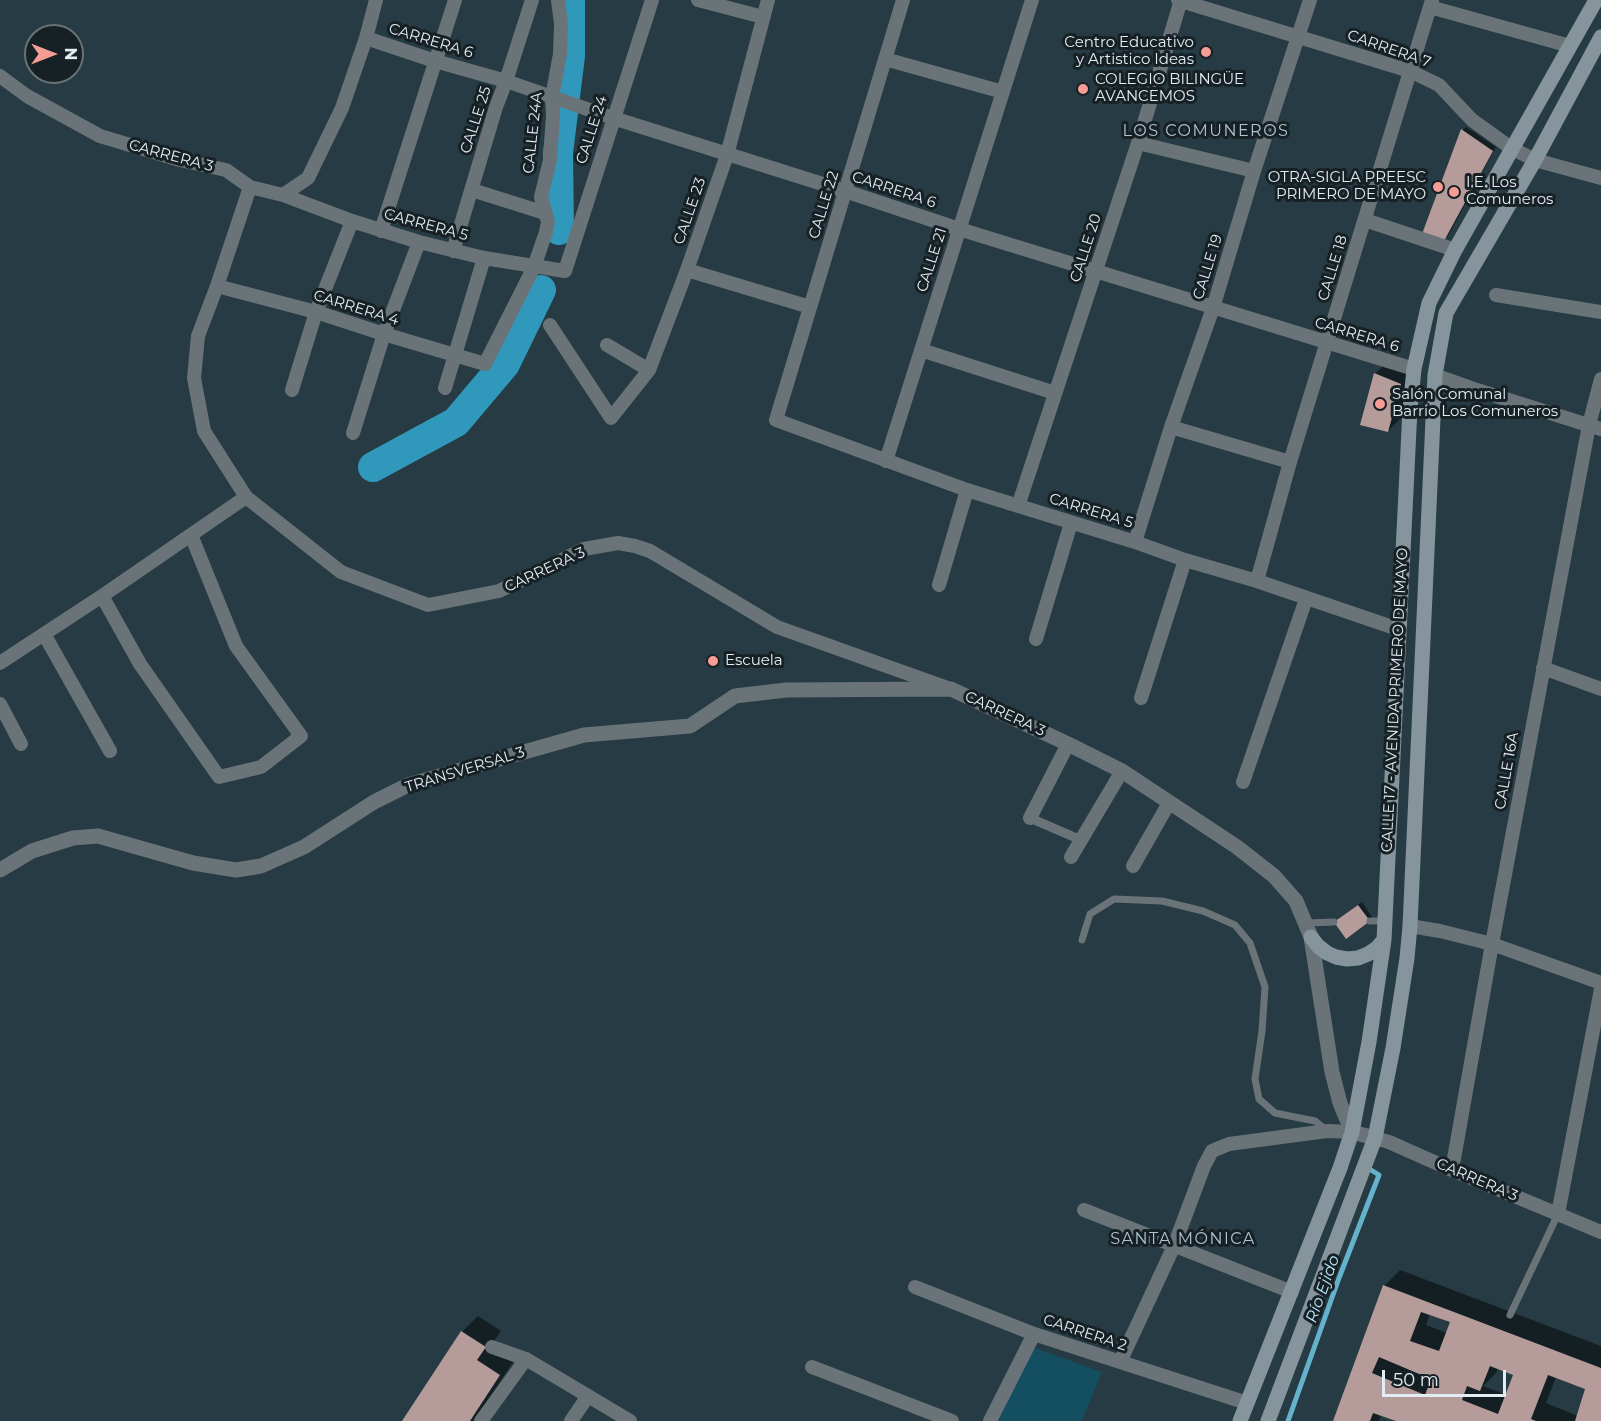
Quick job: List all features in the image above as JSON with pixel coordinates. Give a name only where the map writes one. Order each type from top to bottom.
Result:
[{"type":"main road","name":"CALLE 17 - AVENIDA PRIMERO DE MAYO","points":[[1240,1421],[1340,1168],[1352,1132],[1369,1042],[1384,940],[1378,921],[1398,629],[1409,420],[1414,369],[1429,303],[1455,250],[1511,148],[1596,0]]},
{"type":"main road","name":"CALLE 17 - AVENIDA PRIMERO DE MAYO","points":[[1268,1421],[1382,1140],[1393,1048],[1407,958],[1415,927],[1434,375],[1446,313],[1535,160],[1600,41]]},
{"type":"main road","points":[[1309,930],[1318,946],[1327,953],[1347,959],[1368,954],[1384,940]]},
{"type":"street","points":[[283,195],[308,178],[342,108],[366,38],[376,0]]},
{"type":"street","points":[[381,231],[456,0]]},
{"type":"street","name":"CALLE 25","points":[[453,250],[496,107],[532,0]]},
{"type":"street","name":"CALLE 24A","points":[[534,267],[548,222],[541,197],[550,160],[554,98],[560,54],[561,24],[558,0]]},
{"type":"street","name":"CALLE 24","points":[[564,271],[652,0]]},
{"type":"street","points":[[698,0],[763,18]]},
{"type":"street","name":"CALLE 23","points":[[550,325],[611,418],[649,370],[687,270],[727,155],[768,0]]},
{"type":"street","name":"CALLE 22","points":[[776,420],[903,0]]},
{"type":"street","name":"CALLE 21","points":[[886,461],[1032,0]]},
{"type":"street","name":"CARRERA 7","points":[[1180,0],[1410,71],[1439,85],[1472,120],[1511,148],[1535,160],[1601,178]]},
{"type":"street","name":"CALLE 20","points":[[1018,506],[1138,143],[1180,0]]},
{"type":"street","name":"CALLE 19","points":[[1135,542],[1171,428],[1213,308],[1254,171],[1310,0]]},
{"type":"street","points":[[1431,3],[1570,46]]},
{"type":"street","name":"CALLE 18","points":[[1257,581],[1290,462],[1431,3]]},
{"type":"street","name":"CARRERA 6","points":[[366,38],[506,81],[959,230],[1414,369]]},
{"type":"street","points":[[885,60],[1003,92]]},
{"type":"street","name":"CARRERA 3","points":[[0,76],[27,96],[100,136],[180,160],[226,170],[250,187],[198,336],[194,378],[204,431],[246,497],[341,572],[428,605],[499,591],[584,549],[618,543],[635,546],[650,551],[777,627],[951,689],[1122,771],[1237,848],[1274,876],[1296,901],[1309,930],[1332,1072],[1340,1103],[1352,1132]]},
{"type":"street","points":[[1138,143],[1254,171]]},
{"type":"street","name":"CARRERA 5","points":[[250,187],[283,195],[352,221],[419,242],[484,258],[564,271]]},
{"type":"street","points":[[472,190],[545,213]]},
{"type":"street","points":[[1365,220],[1455,250]]},
{"type":"street","points":[[292,390],[316,312],[352,221]]},
{"type":"street","points":[[353,433],[384,334],[419,242]]},
{"type":"street","points":[[445,388],[484,258]]},
{"type":"street","name":"CARRERA 4","points":[[217,286],[316,312],[485,363],[534,267]]},
{"type":"street","points":[[687,270],[810,307]]},
{"type":"street","points":[[1496,295],[1601,312]]},
{"type":"street","points":[[607,345],[649,370]]},
{"type":"street","points":[[921,350],[1054,393]]},
{"type":"street","points":[[1434,375],[1595,427]]},
{"type":"street","name":"CALLE 16A","points":[[1452,1170],[1543,668],[1595,427],[1601,379]]},
{"type":"street","name":"CARRERA 5","points":[[776,420],[967,490],[1257,581],[1398,629]]},
{"type":"street","points":[[1171,428],[1290,462]]},
{"type":"street","points":[[939,585],[967,490]]},
{"type":"street","points":[[0,663],[246,497]]},
{"type":"street","points":[[1036,639],[1071,523]]},
{"type":"street","points":[[102,596],[140,664],[219,777],[261,767],[301,736],[236,646],[191,535]]},
{"type":"street","points":[[1141,698],[1185,560]]},
{"type":"street","points":[[1243,782],[1306,598]]},
{"type":"street","points":[[44,634],[110,751]]},
{"type":"street","points":[[1543,668],[1601,689]]},
{"type":"street","name":"TRANSVERSAL 3","points":[[0,870],[32,851],[73,838],[98,836],[193,863],[236,870],[261,866],[304,847],[374,802],[408,785],[584,735],[690,726],[735,696],[786,690],[951,689]]},
{"type":"street","points":[[0,704],[21,744]]},
{"type":"street","points":[[1068,744],[1030,818],[1081,840]]},
{"type":"street","points":[[1071,857],[1122,771]]},
{"type":"street","points":[[1133,866],[1169,803]]},
{"type":"street","points":[[1415,927],[1492,944],[1601,982]]},
{"type":"street","points":[[1558,1214],[1601,989]]},
{"type":"street","name":"CARRERA 3","points":[[1174,1246],[1204,1166],[1212,1151],[1229,1144],[1328,1131],[1352,1132],[1382,1140],[1601,1232]]},
{"type":"street","points":[[1084,1210],[1292,1292]]},
{"type":"street","points":[[1120,1362],[1174,1246]]},
{"type":"street","name":"CARRERA 2","points":[[915,1287],[1034,1334],[1247,1403]]},
{"type":"street","points":[[990,1421],[1034,1334]]},
{"type":"street","points":[[492,1347],[526,1359],[630,1421]]},
{"type":"street","points":[[480,1421],[526,1359]]},
{"type":"street","points":[[812,1366],[952,1421]]},
{"type":"street","points":[[571,1421],[588,1396]]},
{"type":"lane","points":[[1083,940],[1090,914],[1114,899],[1162,901],[1203,911],[1235,925],[1250,944],[1265,987],[1255,1079],[1259,1099],[1275,1113],[1315,1121],[1328,1131]]},
{"type":"lane","points":[[1309,930],[1334,922]]},
{"type":"lane","points":[[1510,1314],[1558,1214]]},
{"type":"shaded area","points":[[1029,1346],[1102,1372],[1082,1421],[999,1421]]},
{"type":"building","name":"I.E. Los Comuneros","points":[[1461,129],[1493,151],[1444,241],[1422,234]]},
{"type":"building","name":"Salón Comunal Barrio Los Comuneros","points":[[1374,373],[1401,384],[1388,432],[1360,425]]},
{"type":"building","points":[[1358,905],[1370,921],[1346,939],[1334,922]]},
{"type":"building","points":[[1383,1285],[1601,1368],[1601,1421],[1575,1421],[1585,1389],[1548,1375],[1531,1419],[1536,1421],[1396,1421],[1373,1413],[1370,1421],[1333,1421]],"holes":[[[1421,1312],[1450,1322],[1439,1351],[1410,1341]],[[1379,1357],[1431,1379],[1425,1395],[1372,1373]],[[1490,1366],[1513,1375],[1498,1414],[1462,1400],[1467,1386],[1480,1391]]]},
{"type":"building","points":[[461,1331],[486,1347],[477,1360],[500,1375],[470,1421],[402,1421]]},
{"type":"waterway","points":[[559,230],[558,153],[570,56],[570,0]]},
{"type":"waterway","points":[[373,467],[456,422],[505,364],[541,290]]},
{"type":"waterway","name":"Río Ejido","points":[[1288,1421],[1379,1175],[1371,1170]]},
{"type":"place","name":"Centro Educativo y Artistico Ideas","points":[[1206,52]]},
{"type":"place","name":"COLEGIO BILINGÜE AVANCEMOS","points":[[1083,89]]},
{"type":"place","name":"OTRA-SIGLA PREESC PRIMERO DE MAYO","points":[[1438,187]]},
{"type":"place","name":"I.E. Los Comuneros","points":[[1454,192]]},
{"type":"place","name":"Salón Comunal Barrio Los Comuneros","points":[[1380,404]]},
{"type":"place","name":"Escuela","points":[[713,661]]},
{"type":"district","name":"LOS COMUNEROS","points":[[1206,131]]},
{"type":"district","name":"SANTA MÓNICA","points":[[1183,1239]]}]
